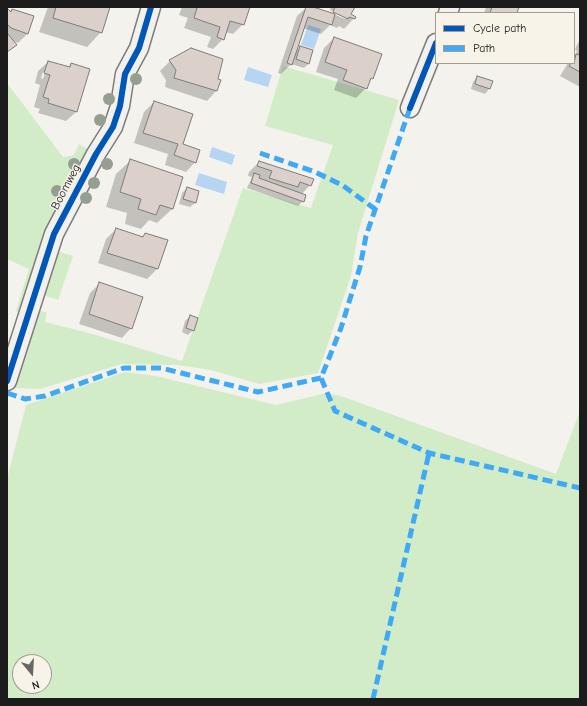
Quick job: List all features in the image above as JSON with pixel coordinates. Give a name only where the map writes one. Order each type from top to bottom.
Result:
[{"type":"street","name":"Boomweg","points":[[7,381],[39,301],[54,234],[96,154],[113,127],[120,106],[125,74],[139,48],[151,7]]},
{"type":"street","points":[[410,108],[435,46]]},
{"type":"green space","points":[[283,66],[399,100],[358,233],[351,276],[318,373],[259,384],[211,370],[178,365],[122,364],[40,389],[11,388],[37,311],[47,312],[45,322],[89,333],[182,361],[243,188],[311,208],[333,145],[265,126]]},
{"type":"green space","points":[[7,83],[63,157],[74,155],[79,144],[91,151],[56,209],[20,313],[16,311],[29,269],[7,259]]},
{"type":"green space","points":[[57,251],[73,256],[58,300],[46,296],[44,291]]},
{"type":"green space","points":[[125,372],[156,376],[276,405],[327,393],[341,396],[556,474],[580,411],[580,699],[7,699],[7,479],[26,405]]},
{"type":"water","points":[[308,25],[321,29],[314,49],[301,45]]},
{"type":"water","points":[[248,67],[272,75],[268,87],[244,80]]},
{"type":"water","points":[[212,147],[235,155],[232,165],[209,157]]},
{"type":"water","points":[[199,173],[227,182],[224,194],[195,185]]},
{"type":"building","points":[[56,7],[110,7],[102,33],[53,18]]},
{"type":"building","points":[[193,7],[250,7],[244,25],[230,21],[224,40],[217,37],[220,27],[194,18],[197,8]]},
{"type":"building","points":[[306,7],[313,7],[335,14],[332,25],[308,17],[292,65],[287,63]]},
{"type":"building","points":[[335,7],[355,7],[351,14],[356,17],[355,19],[349,17],[348,19],[333,12]]},
{"type":"building","points":[[492,7],[519,7],[517,12],[490,12]]},
{"type":"building","points":[[7,8],[11,12],[12,9],[34,16],[28,34],[11,28],[7,24]]},
{"type":"building","points":[[7,33],[17,45],[7,52]]},
{"type":"building","points":[[334,37],[382,54],[373,79],[371,78],[367,89],[343,80],[347,70],[325,62]]},
{"type":"building","points":[[300,46],[313,50],[309,64],[296,59]]},
{"type":"building","points":[[191,48],[223,59],[218,79],[221,80],[217,91],[174,78],[176,70],[169,60]]},
{"type":"building","points":[[580,52],[580,72],[569,66],[570,64],[575,64],[576,54],[578,55]]},
{"type":"building","points":[[48,61],[70,67],[71,63],[90,69],[77,112],[48,103],[49,99],[43,97],[50,75],[44,73]]},
{"type":"building","points":[[477,76],[493,81],[490,89],[475,84]]},
{"type":"building","points":[[154,101],[193,114],[183,144],[200,150],[196,163],[174,155],[178,144],[143,133]]},
{"type":"building","points":[[130,159],[183,177],[173,209],[160,205],[156,215],[138,209],[141,199],[120,192]]},
{"type":"building","points":[[259,161],[314,179],[311,186],[300,182],[298,187],[269,178],[272,171],[257,166]]},
{"type":"building","points":[[254,173],[260,175],[259,178],[306,195],[304,202],[251,183]]},
{"type":"building","points":[[187,187],[199,191],[196,203],[183,199]]},
{"type":"building","points":[[116,228],[143,237],[145,233],[168,240],[158,269],[107,253]]},
{"type":"building","points":[[99,282],[143,297],[132,329],[89,314]]},
{"type":"building","points":[[190,315],[198,318],[194,331],[186,328]]},
{"type":"marked path","points":[[410,108],[366,236],[360,267],[341,328],[321,378],[335,411],[429,453],[580,488]]},
{"type":"marked path","points":[[260,153],[315,172],[342,185],[375,209]]},
{"type":"marked path","points":[[7,393],[25,399],[45,396],[124,368],[161,368],[258,392],[321,378]]},
{"type":"marked path","points":[[373,699],[429,453]]},
{"type":"cycle path","points":[[7,381],[54,234],[96,154],[113,127],[120,106],[125,74],[139,48],[151,7]]},
{"type":"cycle path","points":[[410,108],[435,46]]}]
